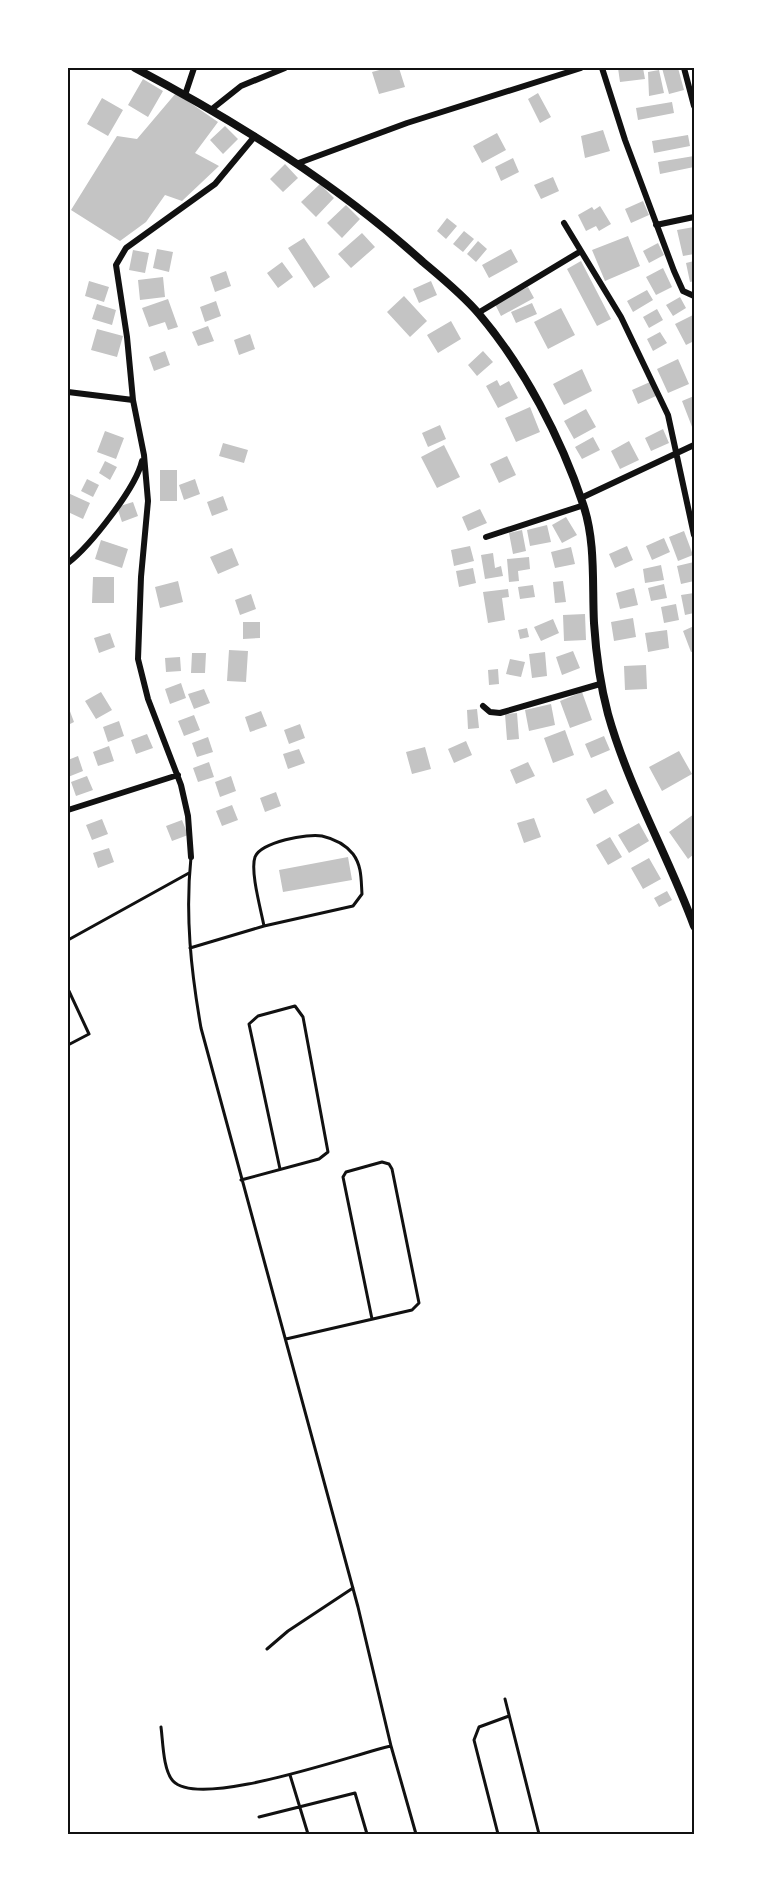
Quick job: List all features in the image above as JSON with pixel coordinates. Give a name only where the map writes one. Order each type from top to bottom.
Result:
[{"type":"street","points":[[135,68],[212,109],[255,136],[403,243],[478,313],[530,386],[582,502],[592,550],[594,631],[600,684],[619,749],[641,808],[694,926]]},
{"type":"street","points":[[185,94],[194,68]]},
{"type":"street","points":[[212,109],[241,86],[285,68]]},
{"type":"street","points":[[296,164],[407,123],[580,68]]},
{"type":"street","points":[[602,68],[656,225],[680,286],[694,297]]},
{"type":"street","points":[[684,68],[694,106]]},
{"type":"street","points":[[191,857],[188,816],[178,775],[148,699],[138,659],[141,578],[148,501],[144,455],[133,400],[127,337],[116,274],[119,257],[140,237],[215,184],[255,136]]},
{"type":"street","points":[[656,225],[694,217]]},
{"type":"street","points":[[564,223],[621,317],[668,415],[694,535]]},
{"type":"street","points":[[478,313],[581,251]]},
{"type":"street","points":[[68,392],[133,400]]},
{"type":"street","points":[[486,537],[582,502],[694,445]]},
{"type":"street","points":[[68,563],[93,540],[141,469],[144,455]]},
{"type":"street","points":[[483,706],[490,712],[500,713],[600,684]]},
{"type":"street","points":[[68,810],[178,775]]},
{"type":"lane","points":[[190,948],[264,926],[353,906],[362,894],[359,864],[352,853],[338,840],[320,835],[298,837],[260,851],[255,857],[254,868],[264,926]]},
{"type":"lane","points":[[191,857],[189,873],[190,970],[201,1028],[353,1588],[391,1746],[416,1834]]},
{"type":"lane","points":[[68,940],[189,873]]},
{"type":"lane","points":[[68,989],[89,1034],[68,1045]]},
{"type":"lane","points":[[241,1180],[280,1169],[326,1156],[329,1148],[303,1017],[294,1006],[258,1016],[249,1024],[280,1169]]},
{"type":"lane","points":[[286,1339],[412,1310],[419,1299],[392,1169],[389,1164],[382,1162],[346,1172],[343,1176],[372,1319]]},
{"type":"lane","points":[[267,1649],[288,1631],[353,1588]]},
{"type":"lane","points":[[505,1699],[538,1834]]},
{"type":"lane","points":[[498,1834],[474,1740],[479,1727],[509,1716]]},
{"type":"lane","points":[[161,1727],[169,1774],[179,1785],[218,1788],[290,1775],[391,1746]]},
{"type":"lane","points":[[290,1775],[308,1834]]},
{"type":"lane","points":[[259,1817],[355,1793],[367,1834]]},
{"type":"building","points":[[399,68],[405,87],[379,94],[372,72]]},
{"type":"building","points":[[618,68],[643,68],[645,79],[620,82]]},
{"type":"building","points":[[662,68],[678,68],[684,90],[669,94]]},
{"type":"building","points":[[659,70],[664,93],[649,96],[648,72]]},
{"type":"building","points":[[143,79],[163,91],[148,117],[128,105]]},
{"type":"building","points":[[176,93],[218,122],[195,153],[219,166],[182,201],[165,195],[146,222],[120,241],[71,210],[117,136],[137,139]]},
{"type":"building","points":[[538,93],[551,117],[540,123],[528,99]]},
{"type":"building","points":[[102,98],[123,110],[108,136],[87,124]]},
{"type":"building","points":[[672,102],[674,113],[638,120],[636,108]]},
{"type":"building","points":[[225,126],[238,139],[223,154],[210,140]]},
{"type":"building","points":[[603,130],[610,151],[585,158],[581,136]]},
{"type":"building","points":[[497,133],[506,150],[482,163],[473,146]]},
{"type":"building","points":[[688,135],[690,146],[654,153],[652,141]]},
{"type":"building","points":[[694,156],[694,167],[660,174],[658,162]]},
{"type":"building","points":[[513,158],[519,172],[501,181],[495,167]]},
{"type":"building","points":[[285,164],[298,178],[283,192],[270,179]]},
{"type":"building","points":[[553,177],[559,191],[541,199],[534,185]]},
{"type":"building","points":[[320,184],[334,198],[316,217],[301,202]]},
{"type":"building","points":[[643,201],[649,215],[631,223],[625,209]]},
{"type":"building","points":[[346,205],[360,219],[342,238],[327,223]]},
{"type":"building","points":[[600,206],[611,224],[599,231],[596,226],[586,231],[578,215],[592,207],[594,210]]},
{"type":"building","points":[[447,218],[457,226],[446,239],[437,231]]},
{"type":"building","points":[[694,227],[694,254],[683,256],[677,230]]},
{"type":"building","points":[[464,231],[474,239],[463,252],[453,244]]},
{"type":"building","points":[[362,233],[375,247],[351,268],[338,254]]},
{"type":"building","points":[[628,236],[640,266],[605,281],[592,250]]},
{"type":"building","points":[[304,238],[330,277],[314,288],[288,248]]},
{"type":"building","points":[[478,241],[487,249],[476,262],[467,254]]},
{"type":"building","points":[[658,243],[664,255],[649,263],[643,251]]},
{"type":"building","points":[[157,249],[173,252],[169,272],[153,268]]},
{"type":"building","points":[[511,249],[518,262],[489,278],[482,265]]},
{"type":"building","points":[[133,250],[149,253],[145,273],[129,270]]},
{"type":"building","points":[[581,261],[611,319],[597,326],[567,269]]},
{"type":"building","points":[[694,261],[694,281],[690,282],[686,263]]},
{"type":"building","points":[[282,262],[293,277],[278,288],[267,273]]},
{"type":"building","points":[[663,268],[672,287],[656,295],[646,277]]},
{"type":"building","points":[[226,271],[231,286],[215,292],[210,277]]},
{"type":"building","points":[[163,277],[165,297],[140,300],[138,280]]},
{"type":"building","points":[[89,281],[109,287],[104,302],[85,296]]},
{"type":"building","points":[[431,281],[437,295],[419,303],[413,289]]},
{"type":"building","points":[[528,287],[534,298],[501,316],[495,304]]},
{"type":"building","points":[[647,290],[653,300],[633,312],[627,301]]},
{"type":"building","points":[[404,296],[427,321],[410,337],[387,312]]},
{"type":"building","points":[[680,297],[686,308],[673,316],[666,305]]},
{"type":"building","points":[[168,299],[178,327],[168,330],[165,322],[149,327],[142,308]]},
{"type":"building","points":[[216,301],[221,316],[205,322],[200,307]]},
{"type":"building","points":[[532,303],[537,314],[516,323],[511,312]]},
{"type":"building","points":[[97,304],[116,310],[112,325],[92,319]]},
{"type":"building","points":[[561,308],[575,335],[548,349],[534,322]]},
{"type":"building","points":[[657,309],[663,320],[649,328],[643,317]]},
{"type":"building","points":[[693,315],[694,341],[686,345],[675,324]]},
{"type":"building","points":[[451,321],[461,339],[438,353],[427,335]]},
{"type":"building","points":[[208,326],[214,341],[198,346],[192,332]]},
{"type":"building","points":[[97,329],[123,336],[117,357],[91,350]]},
{"type":"building","points":[[660,332],[667,343],[653,351],[647,339]]},
{"type":"building","points":[[250,334],[255,349],[239,355],[234,340]]},
{"type":"building","points":[[165,351],[170,365],[154,371],[149,357]]},
{"type":"building","points":[[483,351],[493,362],[477,376],[468,365]]},
{"type":"building","points":[[678,359],[689,384],[668,393],[657,369]]},
{"type":"building","points":[[582,369],[592,391],[564,405],[553,384]]},
{"type":"building","points":[[497,380],[500,386],[509,381],[518,398],[498,408],[486,386]]},
{"type":"building","points":[[650,382],[656,396],[638,404],[632,390]]},
{"type":"building","points":[[694,396],[694,432],[682,401]]},
{"type":"building","points":[[530,407],[540,432],[516,442],[505,418]]},
{"type":"building","points":[[586,409],[596,427],[574,439],[564,421]]},
{"type":"building","points":[[440,425],[446,439],[428,447],[422,433]]},
{"type":"building","points":[[663,429],[669,443],[651,451],[645,438]]},
{"type":"building","points":[[105,431],[124,438],[116,459],[97,452]]},
{"type":"building","points":[[593,437],[600,450],[582,459],[575,447]]},
{"type":"building","points":[[629,441],[639,460],[620,469],[611,451]]},
{"type":"building","points":[[223,443],[248,450],[244,463],[219,456]]},
{"type":"building","points":[[444,445],[460,477],[437,488],[421,457]]},
{"type":"building","points":[[507,456],[516,475],[499,483],[490,464]]},
{"type":"building","points":[[105,461],[117,467],[110,480],[99,473]]},
{"type":"building","points":[[160,470],[177,470],[177,501],[160,501]]},
{"type":"building","points":[[87,479],[99,485],[93,497],[81,491]]},
{"type":"building","points":[[195,479],[200,494],[184,500],[179,485]]},
{"type":"building","points":[[68,493],[90,503],[83,519],[68,512]]},
{"type":"building","points":[[223,496],[228,510],[212,516],[207,502]]},
{"type":"building","points":[[133,502],[138,516],[122,522],[117,507]]},
{"type":"building","points":[[480,509],[487,523],[468,531],[462,517]]},
{"type":"building","points":[[566,517],[577,535],[562,543],[552,525]]},
{"type":"building","points":[[547,525],[551,542],[530,546],[527,530]]},
{"type":"building","points":[[522,530],[526,551],[513,554],[509,533]]},
{"type":"building","points":[[684,531],[693,555],[678,561],[669,537]]},
{"type":"building","points":[[664,538],[670,552],[652,560],[646,546]]},
{"type":"building","points":[[101,540],[128,549],[122,568],[95,559]]},
{"type":"building","points":[[470,546],[474,561],[454,566],[451,550]]},
{"type":"building","points":[[627,546],[633,560],[615,568],[609,554]]},
{"type":"building","points":[[571,547],[575,564],[555,568],[551,552]]},
{"type":"building","points":[[232,548],[239,565],[218,574],[210,557]]},
{"type":"building","points":[[493,553],[495,568],[501,566],[503,576],[485,579],[481,555]]},
{"type":"building","points":[[529,557],[530,569],[518,571],[519,581],[509,582],[507,559]]},
{"type":"building","points":[[694,562],[694,581],[681,584],[677,566]]},
{"type":"building","points":[[661,565],[664,580],[645,583],[643,569]]},
{"type":"building","points":[[473,568],[476,583],[459,587],[456,571]]},
{"type":"building","points":[[93,577],[114,577],[114,603],[92,603]]},
{"type":"building","points":[[178,581],[183,602],[160,608],[155,587]]},
{"type":"building","points":[[563,581],[566,602],[555,603],[553,582]]},
{"type":"building","points":[[664,584],[667,598],[651,601],[648,588]]},
{"type":"building","points":[[533,585],[535,597],[520,599],[518,587]]},
{"type":"building","points":[[634,588],[638,605],[620,609],[616,593]]},
{"type":"building","points":[[508,589],[509,597],[502,598],[505,620],[488,623],[483,592]]},
{"type":"building","points":[[694,593],[694,613],[685,615],[681,595]]},
{"type":"building","points":[[251,594],[256,609],[240,615],[235,600]]},
{"type":"building","points":[[676,604],[679,620],[664,623],[661,607]]},
{"type":"building","points":[[585,614],[586,640],[564,641],[563,615]]},
{"type":"building","points":[[633,618],[636,637],[614,641],[611,622]]},
{"type":"building","points":[[553,619],[559,633],[541,641],[534,627]]},
{"type":"building","points":[[243,622],[260,622],[260,638],[243,639]]},
{"type":"building","points":[[694,626],[694,651],[691,652],[683,631]]},
{"type":"building","points":[[527,628],[529,637],[520,639],[518,630]]},
{"type":"building","points":[[667,630],[669,648],[648,652],[645,633]]},
{"type":"building","points":[[110,633],[115,647],[99,653],[94,638]]},
{"type":"building","points":[[229,650],[248,651],[246,682],[227,681]]},
{"type":"building","points":[[573,651],[580,668],[562,675],[556,657]]},
{"type":"building","points":[[545,652],[547,676],[532,678],[529,654]]},
{"type":"building","points":[[192,653],[206,653],[205,673],[191,673]]},
{"type":"building","points":[[180,657],[181,671],[166,672],[165,658]]},
{"type":"building","points":[[510,659],[525,662],[521,677],[506,674]]},
{"type":"building","points":[[646,665],[647,689],[625,690],[624,666]]},
{"type":"building","points":[[498,669],[499,684],[489,685],[488,670]]},
{"type":"building","points":[[181,683],[186,698],[170,704],[165,689]]},
{"type":"building","points":[[204,689],[210,703],[194,709],[188,694]]},
{"type":"building","points":[[101,692],[112,710],[96,719],[85,701]]},
{"type":"building","points":[[582,692],[592,720],[570,728],[560,701]]},
{"type":"building","points":[[551,704],[555,725],[529,731],[525,710]]},
{"type":"building","points":[[68,706],[74,722],[68,725]]},
{"type":"building","points":[[477,709],[479,728],[468,729],[467,710]]},
{"type":"building","points":[[261,711],[267,726],[250,732],[245,717]]},
{"type":"building","points":[[517,713],[519,739],[507,740],[505,714]]},
{"type":"building","points":[[194,715],[200,730],[184,736],[178,721]]},
{"type":"building","points":[[119,721],[124,736],[108,742],[103,727]]},
{"type":"building","points":[[300,724],[305,738],[289,744],[284,730]]},
{"type":"building","points":[[565,730],[574,755],[553,763],[544,738]]},
{"type":"building","points":[[147,734],[153,748],[136,754],[131,740]]},
{"type":"building","points":[[604,736],[610,750],[591,758],[585,744]]},
{"type":"building","points":[[208,737],[213,752],[197,757],[192,743]]},
{"type":"building","points":[[466,741],[472,755],[454,763],[448,749]]},
{"type":"building","points":[[109,746],[114,761],[98,766],[93,752]]},
{"type":"building","points":[[425,747],[431,769],[412,774],[406,752]]},
{"type":"building","points":[[299,749],[305,763],[288,769],[283,754]]},
{"type":"building","points":[[679,751],[692,774],[662,791],[649,767]]},
{"type":"building","points":[[78,756],[83,771],[68,777],[68,760]]},
{"type":"building","points":[[209,762],[214,777],[198,782],[193,768]]},
{"type":"building","points":[[528,762],[535,776],[516,784],[510,770]]},
{"type":"building","points":[[87,776],[93,790],[76,796],[71,782]]},
{"type":"building","points":[[231,776],[236,791],[220,797],[215,782]]},
{"type":"building","points":[[606,789],[614,803],[594,814],[586,799]]},
{"type":"building","points":[[276,792],[281,806],[265,812],[260,798]]},
{"type":"building","points":[[232,805],[238,820],[222,826],[216,811]]},
{"type":"building","points":[[694,814],[694,854],[688,859],[669,832]]},
{"type":"building","points":[[534,818],[541,837],[524,843],[517,823]]},
{"type":"building","points":[[102,819],[108,834],[92,840],[86,825]]},
{"type":"building","points":[[182,820],[188,835],[172,841],[166,826]]},
{"type":"building","points":[[639,823],[649,841],[629,853],[618,835]]},
{"type":"building","points":[[610,837],[622,857],[608,865],[596,845]]},
{"type":"building","points":[[109,848],[114,862],[98,868],[93,853]]},
{"type":"building","points":[[348,857],[352,880],[283,892],[279,870]]},
{"type":"building","points":[[649,858],[661,879],[643,889],[631,868]]},
{"type":"building","points":[[667,891],[672,900],[659,907],[654,898]]}]
